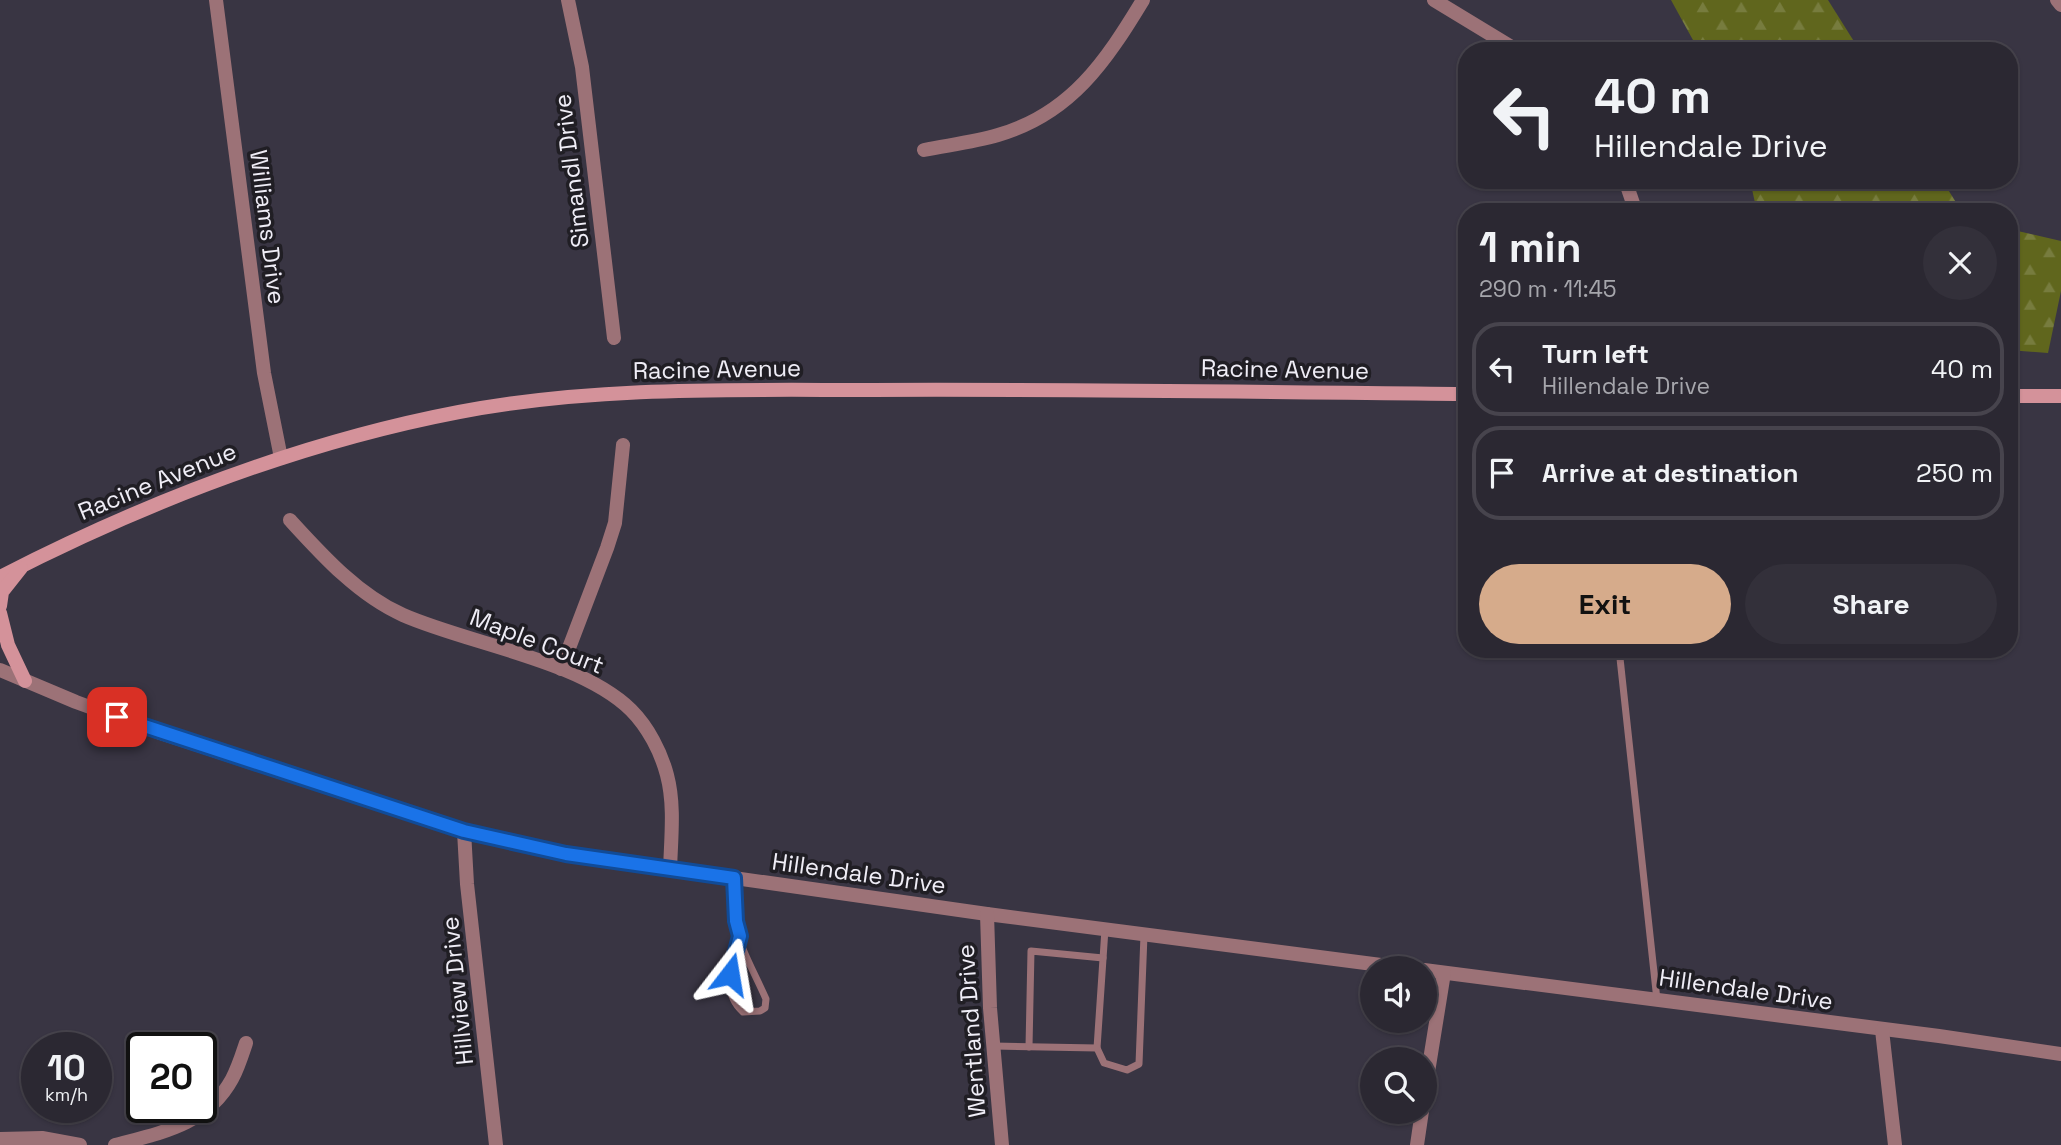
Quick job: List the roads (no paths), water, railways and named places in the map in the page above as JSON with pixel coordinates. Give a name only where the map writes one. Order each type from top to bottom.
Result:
[{"type":"main road","name":"Racine Avenue","points":[[0,577],[105,525],[192,488],[281,458],[378,430],[463,411],[534,401],[617,394],[729,390],[981,389],[1458,394]]},
{"type":"main road","points":[[2018,396],[2061,396]]},
{"type":"main road","points":[[0,606],[2,592],[23,565]]},
{"type":"main road","points":[[0,613],[8,645],[25,681]]},
{"type":"street","name":"Williams Drive","points":[[216,0],[264,373],[281,458]]},
{"type":"street","name":"Simandl Drive","points":[[568,0],[582,67],[614,338]]},
{"type":"street","points":[[924,150],[999,134],[1025,125],[1061,105],[1098,67],[1143,0]]},
{"type":"street","points":[[1434,0],[1503,42]]},
{"type":"street","points":[[2057,0],[2061,5]]},
{"type":"street","points":[[561,669],[615,523],[623,445]]},
{"type":"street","name":"Maple Court","points":[[290,520],[358,587],[402,615],[561,669],[613,695],[632,711],[659,751],[670,791],[670,870]]},
{"type":"street","name":"Hillendale Drive","points":[[0,670],[158,732],[464,831],[566,854],[987,914],[1360,962]]},
{"type":"street","name":"Hillview Drive","points":[[464,831],[467,884],[496,1145]]},
{"type":"street","name":"Wentland Drive","points":[[987,914],[1002,1145]]},
{"type":"street","name":"Hillendale Drive","points":[[1437,972],[1882,1030],[1939,1035],[2061,1054]]},
{"type":"street","points":[[1432,1047],[1444,973]]},
{"type":"street","points":[[1882,1030],[1895,1145]]},
{"type":"street","points":[[115,1145],[172,1130],[203,1114],[217,1101],[231,1080],[246,1043]]},
{"type":"street","points":[[1417,1145],[1420,1124]]},
{"type":"street","points":[[0,1139],[42,1138],[80,1145]]},
{"type":"lane","points":[[1620,658],[1657,1000]]},
{"type":"lane","points":[[734,878],[736,921],[740,936],[742,948],[766,999],[765,1007],[760,1012],[744,1012],[731,998],[730,974],[740,936]]},
{"type":"lane","points":[[1105,928],[1097,1048],[1104,1063],[1127,1070],[1139,1064],[1144,934]]},
{"type":"lane","points":[[1028,1046],[1031,951],[1103,958]]},
{"type":"lane","points":[[994,1046],[1097,1048]]}]
